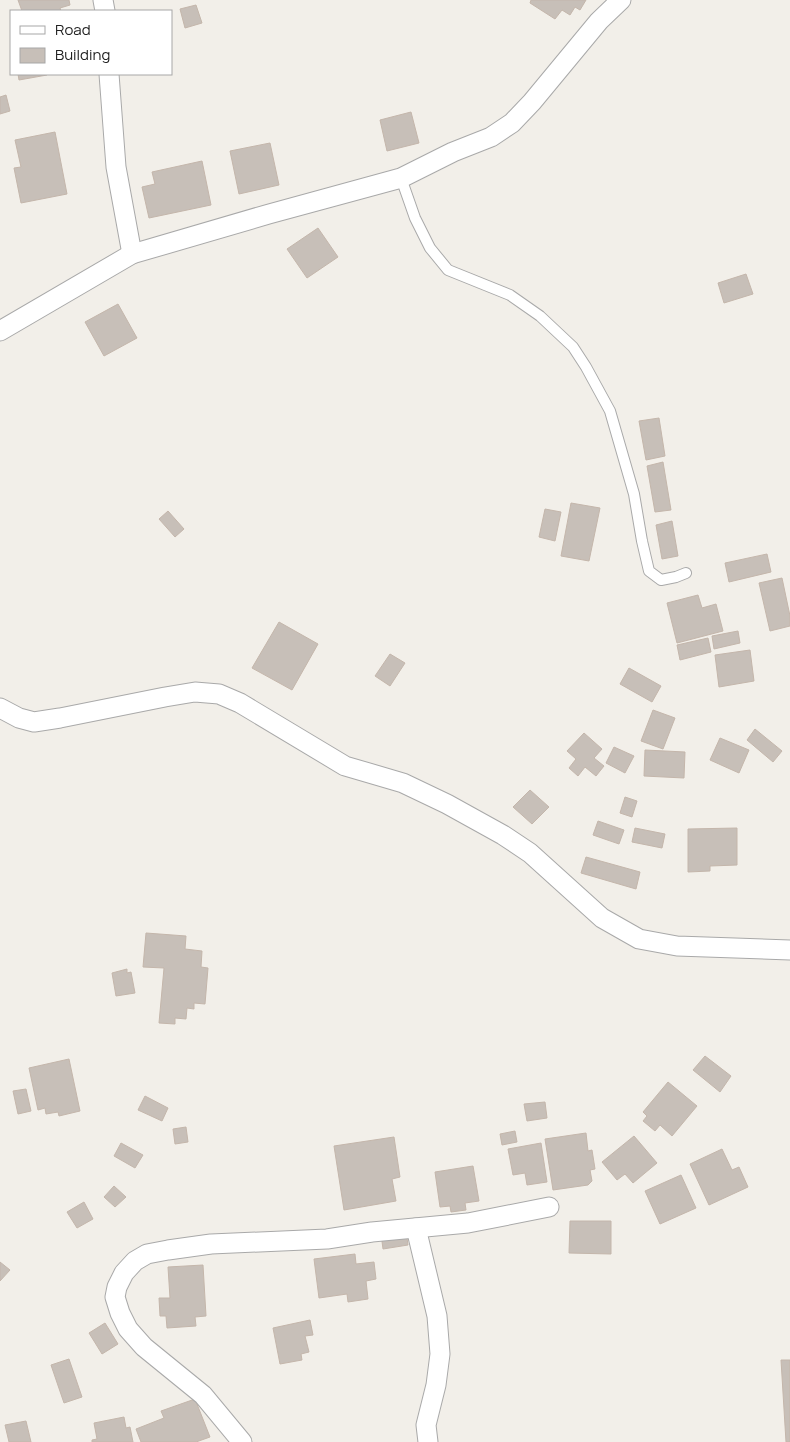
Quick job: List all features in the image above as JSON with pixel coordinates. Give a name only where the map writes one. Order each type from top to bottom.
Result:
[{"type":"street","points":[[0,331],[132,254],[401,178],[453,152],[491,137],[512,123],[532,102],[599,21],[621,0]]},
{"type":"street","points":[[109,75],[116,167],[132,254]]},
{"type":"street","points":[[0,708],[19,718],[34,722],[195,692],[219,694],[240,703],[345,766],[403,783],[504,835],[530,853],[602,918],[639,939],[677,946],[790,950]]},
{"type":"street","points":[[242,1442],[203,1395],[144,1347],[128,1328],[120,1313],[115,1297],[117,1287],[124,1273],[135,1261],[147,1254],[212,1244],[327,1239],[372,1232],[468,1223],[549,1207]]},
{"type":"street","points":[[416,1228],[437,1316],[440,1354],[436,1385],[426,1425],[428,1442]]},
{"type":"lane","points":[[401,178],[414,218],[430,248],[448,270],[510,295],[540,316],[572,347],[610,411],[634,494],[649,571],[661,580],[676,578],[686,573]]},
{"type":"building","points":[[18,0],[69,0],[70,5],[60,8],[61,10],[22,10]]},
{"type":"building","points":[[531,0],[586,0],[580,10],[575,7],[570,15],[562,10],[555,19],[530,3]]},
{"type":"building","points":[[196,5],[202,23],[185,28],[180,9]]},
{"type":"building","points":[[18,75],[47,75],[19,80]]},
{"type":"building","points":[[6,95],[10,111],[0,114],[0,97]]},
{"type":"building","points":[[411,112],[419,143],[387,151],[380,120]]},
{"type":"building","points":[[55,132],[67,194],[21,203],[14,168],[21,167],[15,140]]},
{"type":"building","points":[[270,143],[279,185],[239,194],[230,151]]},
{"type":"building","points":[[202,161],[211,205],[149,218],[142,187],[155,184],[152,172]]},
{"type":"building","points":[[318,228],[338,257],[307,278],[287,249]]},
{"type":"building","points":[[746,274],[753,294],[724,303],[718,283]]},
{"type":"building","points":[[118,304],[137,338],[104,356],[85,322]]},
{"type":"building","points":[[659,418],[665,456],[646,460],[639,421]]},
{"type":"building","points":[[663,462],[671,510],[655,512],[647,466]]},
{"type":"building","points":[[571,503],[600,508],[589,561],[561,556]]},
{"type":"building","points":[[545,509],[561,512],[555,541],[539,537]]},
{"type":"building","points":[[168,511],[184,529],[175,537],[159,519]]},
{"type":"building","points":[[672,521],[678,556],[662,559],[656,525]]},
{"type":"building","points":[[767,554],[771,572],[729,582],[725,563]]},
{"type":"building","points":[[782,578],[790,616],[790,626],[770,631],[759,583]]},
{"type":"building","points":[[698,595],[702,608],[716,604],[723,631],[677,643],[667,603]]},
{"type":"building","points":[[279,622],[318,644],[292,690],[252,668]]},
{"type":"building","points":[[738,631],[740,643],[714,649],[712,636]]},
{"type":"building","points":[[708,638],[711,652],[680,660],[677,645]]},
{"type":"building","points":[[750,650],[754,681],[719,687],[715,655]]},
{"type":"building","points":[[390,654],[405,663],[390,686],[375,676]]},
{"type":"building","points":[[629,668],[661,686],[652,702],[620,684]]},
{"type":"building","points":[[653,710],[675,718],[663,749],[641,741]]},
{"type":"building","points":[[755,729],[782,751],[773,762],[747,740]]},
{"type":"building","points":[[584,733],[602,749],[594,758],[604,766],[596,776],[585,767],[578,776],[569,768],[576,759],[567,751]]},
{"type":"building","points":[[720,738],[749,750],[739,773],[710,760]]},
{"type":"building","points":[[614,747],[634,756],[625,773],[606,763]]},
{"type":"building","points":[[645,750],[685,752],[684,778],[644,776]]},
{"type":"building","points":[[530,790],[549,807],[532,824],[513,807]]},
{"type":"building","points":[[625,797],[637,801],[632,817],[620,813]]},
{"type":"building","points":[[598,821],[624,830],[619,844],[593,835]]},
{"type":"building","points":[[635,828],[665,834],[662,848],[632,842]]},
{"type":"building","points":[[737,828],[737,865],[710,866],[710,871],[688,872],[688,829]]},
{"type":"building","points":[[586,857],[640,872],[636,889],[581,873]]},
{"type":"building","points":[[146,933],[186,936],[185,949],[202,951],[201,967],[208,968],[205,1004],[194,1003],[194,1009],[187,1008],[186,1019],[175,1018],[175,1024],[159,1023],[164,968],[143,967]]},
{"type":"building","points":[[127,969],[127,973],[131,972],[135,993],[116,996],[112,973]]},
{"type":"building","points":[[705,1056],[731,1076],[720,1092],[693,1070]]},
{"type":"building","points":[[69,1059],[80,1111],[59,1116],[58,1112],[46,1114],[45,1108],[38,1110],[29,1068]]},
{"type":"building","points":[[668,1082],[697,1106],[672,1136],[660,1125],[655,1131],[643,1121],[647,1116],[643,1112]]},
{"type":"building","points":[[26,1089],[31,1111],[18,1114],[13,1091]]},
{"type":"building","points":[[145,1096],[168,1108],[162,1121],[138,1110]]},
{"type":"building","points":[[545,1102],[547,1118],[527,1121],[524,1104]]},
{"type":"building","points":[[186,1127],[188,1142],[175,1144],[173,1129]]},
{"type":"building","points":[[515,1131],[517,1142],[502,1145],[500,1134]]},
{"type":"building","points":[[586,1133],[588,1151],[592,1150],[595,1169],[590,1170],[592,1181],[588,1185],[553,1190],[545,1139]]},
{"type":"building","points":[[634,1136],[657,1163],[633,1183],[625,1174],[617,1180],[602,1162]]},
{"type":"building","points":[[394,1137],[400,1177],[392,1179],[396,1201],[344,1210],[334,1146]]},
{"type":"building","points":[[121,1143],[143,1155],[135,1168],[114,1156]]},
{"type":"building","points":[[541,1143],[547,1182],[527,1185],[525,1173],[513,1175],[508,1149]]},
{"type":"building","points":[[722,1149],[732,1170],[739,1167],[748,1187],[709,1205],[690,1164]]},
{"type":"building","points":[[473,1166],[479,1201],[465,1203],[466,1210],[451,1212],[450,1206],[440,1207],[435,1172]]},
{"type":"building","points":[[681,1175],[696,1208],[660,1224],[645,1191]]},
{"type":"building","points":[[114,1186],[126,1197],[115,1207],[104,1197]]},
{"type":"building","points":[[84,1202],[93,1219],[77,1228],[67,1212]]},
{"type":"building","points":[[570,1221],[611,1221],[611,1254],[569,1253]]},
{"type":"building","points":[[406,1231],[408,1245],[383,1249],[381,1234]]},
{"type":"building","points":[[355,1254],[356,1264],[374,1262],[376,1279],[366,1281],[368,1299],[348,1302],[347,1294],[319,1298],[314,1259]]},
{"type":"building","points":[[0,1262],[10,1270],[0,1281]]},
{"type":"building","points":[[203,1265],[206,1316],[195,1317],[196,1326],[167,1328],[166,1316],[160,1316],[159,1298],[170,1298],[168,1267]]},
{"type":"building","points":[[310,1320],[313,1335],[305,1336],[309,1352],[301,1354],[302,1360],[280,1364],[273,1328]]},
{"type":"building","points":[[105,1323],[118,1344],[102,1354],[89,1333]]},
{"type":"building","points":[[69,1359],[82,1397],[64,1403],[51,1365]]},
{"type":"building","points":[[781,1360],[790,1360],[790,1442],[786,1442]]},
{"type":"building","points":[[195,1399],[210,1437],[196,1442],[141,1442],[136,1429],[164,1418],[161,1411]]},
{"type":"building","points":[[124,1417],[126,1428],[130,1427],[133,1442],[92,1442],[92,1440],[97,1439],[94,1423]]},
{"type":"building","points":[[26,1421],[31,1442],[9,1442],[5,1425]]}]
